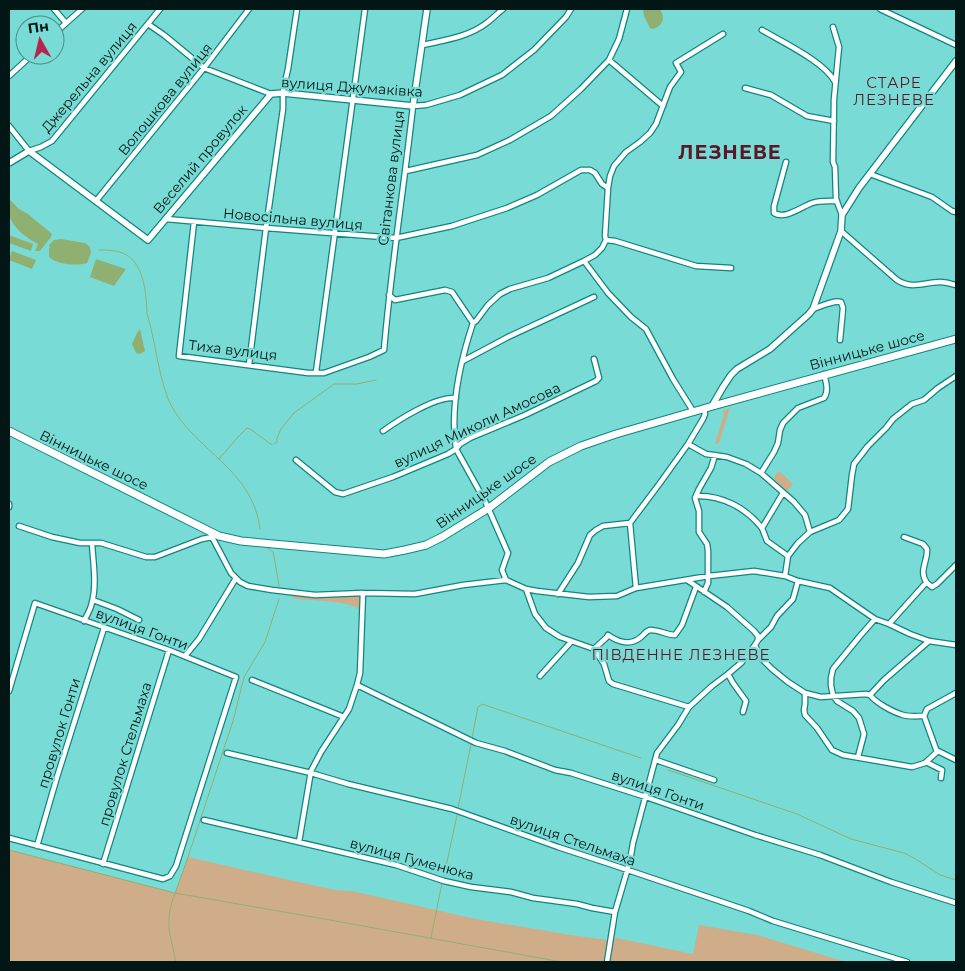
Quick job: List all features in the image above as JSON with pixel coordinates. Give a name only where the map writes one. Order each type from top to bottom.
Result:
[{"type":"main road","name":"Вінницьке шосе","points":[[9,431],[213,535],[241,541],[384,554],[426,545],[450,532],[488,508],[549,462],[581,446],[708,407],[956,339]]},
{"type":"street","points":[[54,9],[66,23],[82,9]]},
{"type":"street","name":"Джерельна вулиця","points":[[29,151],[41,148],[52,141],[160,9]]},
{"type":"street","name":"Волошкова вулиця","points":[[96,201],[204,68],[249,9]]},
{"type":"street","points":[[249,365],[283,109],[283,93],[297,9]]},
{"type":"street","points":[[316,372],[365,9]]},
{"type":"street","name":"Світанкова вулиця","points":[[384,350],[396,238],[427,9]]},
{"type":"street","points":[[423,45],[457,38],[487,23],[503,9]]},
{"type":"street","name":"вулиця Джумаківка","points":[[148,24],[204,68],[271,94],[283,93],[413,106],[426,105],[460,95],[502,76],[534,50],[572,9]]},
{"type":"street","points":[[406,171],[477,155],[510,140],[551,116],[609,60],[619,39],[627,9]]},
{"type":"street","points":[[880,9],[956,45]]},
{"type":"street","points":[[833,27],[839,47],[834,99],[834,162],[836,201],[842,215]]},
{"type":"street","points":[[762,30],[809,57],[833,77],[836,82]]},
{"type":"street","points":[[506,580],[502,570],[508,553],[488,508],[456,449],[456,398],[462,361],[473,323],[500,294],[510,289],[548,278],[584,261],[602,248],[606,240],[608,188],[614,166],[626,152],[650,133],[656,124],[670,86],[681,72],[676,64],[723,34]]},
{"type":"street","points":[[609,60],[663,106]]},
{"type":"street","points":[[636,588],[630,523],[688,444],[708,407],[731,376],[738,369],[770,349],[814,309],[840,231],[842,215],[859,188],[956,61]]},
{"type":"street","points":[[9,76],[21,65]]},
{"type":"street","points":[[745,88],[771,95],[807,116],[834,121]]},
{"type":"street","name":"Веселий провулок","points":[[96,201],[148,240],[271,94]]},
{"type":"street","points":[[9,126],[29,151],[96,201]]},
{"type":"street","points":[[9,163],[29,151]]},
{"type":"street","points":[[786,162],[774,206],[774,214],[777,216],[783,215],[812,203],[836,201]]},
{"type":"street","name":"Новосільна вулиця","points":[[166,219],[396,238],[452,226],[507,208],[537,195],[581,170],[590,170],[595,173],[602,184],[608,188]]},
{"type":"street","points":[[870,174],[932,198],[956,212]]},
{"type":"street","name":"Тиха вулиця","points":[[194,222],[179,356],[308,373],[324,373],[384,350]]},
{"type":"street","points":[[840,231],[903,284],[916,285],[941,282],[956,284]]},
{"type":"street","points":[[606,240],[615,241],[696,266],[731,268]]},
{"type":"street","points":[[584,261],[608,293],[631,317],[646,329],[672,379],[693,412]]},
{"type":"street","points":[[389,295],[395,300],[445,290],[452,292],[473,323]]},
{"type":"street","points":[[462,361],[508,337],[594,297]]},
{"type":"street","points":[[814,309],[838,301],[841,302],[843,308],[840,340]]},
{"type":"street","name":"вулиця Миколи Амосова","points":[[296,460],[335,492],[343,494],[394,477],[456,449],[470,438],[596,382],[599,378],[594,359]]},
{"type":"street","points":[[760,473],[774,452],[783,423],[798,408],[824,398],[827,389],[824,374]]},
{"type":"street","points":[[784,576],[788,556],[810,532],[839,520],[848,508],[854,464],[868,446],[893,419],[912,404],[924,400],[956,376]]},
{"type":"street","points":[[383,431],[398,420],[426,406],[444,399],[456,398]]},
{"type":"street","points":[[688,444],[706,454],[727,456],[760,473],[794,502],[805,515],[810,532]]},
{"type":"street","points":[[704,592],[709,576],[708,551],[707,544],[699,532],[699,511],[695,498],[715,455]]},
{"type":"street","points":[[762,528],[783,493]]},
{"type":"street","points":[[696,496],[715,497],[737,506],[755,518],[762,528],[767,541],[788,556]]},
{"type":"street","points":[[558,594],[578,563],[590,536],[596,530],[603,526],[630,523]]},
{"type":"street","points":[[19,526],[52,537],[80,543],[102,542],[146,557],[155,558],[213,535],[231,574],[240,582],[248,586],[315,595],[363,593],[415,594],[463,585],[506,580],[526,589],[558,594],[589,597],[617,596],[636,588],[754,570],[830,588],[876,619],[928,641],[956,645]]},
{"type":"street","points":[[904,537],[923,544],[927,549],[923,575],[924,580],[932,587],[956,565]]},
{"type":"street","points":[[84,621],[93,600],[92,543]]},
{"type":"street","points":[[185,656],[199,639],[236,578]]},
{"type":"street","points":[[687,580],[727,608],[747,625],[758,636],[757,643],[760,657],[788,682],[806,693],[821,697],[866,694],[903,715],[924,716]]},
{"type":"street","points":[[608,962],[615,912],[657,753],[689,707],[741,663],[771,627],[777,616],[793,599],[798,581]]},
{"type":"street","points":[[889,624],[927,583]]},
{"type":"street","points":[[594,649],[608,635],[623,642],[632,643],[647,631],[652,630],[675,635],[682,625],[696,587]]},
{"type":"street","points":[[526,589],[535,614],[546,628],[571,642],[594,649],[604,664],[609,681],[613,684],[689,707]]},
{"type":"street","points":[[299,842],[311,770],[349,709],[357,685],[360,672],[363,593]]},
{"type":"street","points":[[93,600],[139,620]]},
{"type":"street","name":"вулиця Гонти","points":[[9,691],[35,603],[170,650],[236,677],[176,866],[170,876],[163,879],[103,864]]},
{"type":"street","points":[[858,757],[864,734],[859,718],[854,711],[837,701],[833,696],[830,686],[833,669],[876,619]]},
{"type":"street","name":"провулок Гонти","points":[[37,846],[104,628]]},
{"type":"street","points":[[870,695],[928,641]]},
{"type":"street","points":[[540,676],[571,642]]},
{"type":"street","name":"провулок Стельмаха","points":[[103,864],[170,650]]},
{"type":"street","points":[[728,674],[746,700],[743,712]]},
{"type":"street","points":[[252,680],[344,718]]},
{"type":"street","name":"вулиця Гонти","points":[[357,685],[476,743],[505,751],[555,770],[571,773],[646,797],[956,903]]},
{"type":"street","points":[[806,693],[805,715],[817,728],[832,750],[843,755],[912,767],[926,762],[937,752]]},
{"type":"street","points":[[937,752],[924,716],[927,709],[956,693]]},
{"type":"street","points":[[937,752],[956,760]]},
{"type":"street","name":"вулиця Стельмаха","points":[[227,753],[452,809],[558,847],[749,911],[772,921],[907,962]]},
{"type":"street","points":[[656,760],[714,780]]},
{"type":"street","points":[[926,762],[942,770],[941,778]]},
{"type":"street","name":"вулиця Гуменюка","points":[[204,820],[396,865],[453,883],[615,912]]},
{"type":"street","points":[[9,838],[103,864]]},
{"type":"shaded area","points":[[643,9],[660,9],[663,18],[657,27],[650,28]]},
{"type":"shaded area","points":[[9,199],[52,234],[40,251],[35,251],[38,244],[25,236],[11,220],[9,215]]},
{"type":"shaded area","points":[[9,235],[33,244],[31,251],[9,243]]},
{"type":"shaded area","points":[[61,239],[85,243],[90,247],[91,253],[87,263],[67,264],[57,262],[49,257],[49,245],[54,240]]},
{"type":"shaded area","points":[[12,251],[36,260],[32,269],[9,260]]},
{"type":"shaded area","points":[[96,259],[126,269],[114,286],[90,277]]},
{"type":"shaded area","points":[[140,329],[145,351],[140,354],[136,353],[132,344]]},
{"type":"shaded area","points":[[730,408],[719,443],[715,444],[724,414],[723,411]]},
{"type":"shaded area","points":[[779,471],[793,484],[787,491],[773,478]]},
{"type":"shaded area","points":[[289,594],[312,597],[357,595],[361,598],[359,611],[356,607],[349,605],[299,599]]},
{"type":"shaded area","points":[[9,850],[175,893],[188,857],[471,918],[571,935],[608,940],[617,938],[693,954],[699,925],[757,935],[846,962],[9,962]]},
{"type":"waterway","points":[[99,250],[124,254],[132,259],[137,266],[144,284],[147,313],[161,376],[169,402],[194,436],[222,462],[247,491],[255,508],[260,529]]},
{"type":"waterway","points":[[274,444],[277,442],[281,429],[294,413],[334,384],[357,384],[376,380]]},
{"type":"waterway","points":[[219,459],[247,428],[272,445]]},
{"type":"waterway","points":[[266,547],[273,552],[279,586]]},
{"type":"waterway","points":[[176,962],[169,930],[169,915],[172,902],[233,721],[244,677],[265,642],[279,599]]},
{"type":"waterway","points":[[472,738],[478,707],[482,704],[641,758]]},
{"type":"waterway","points":[[458,808],[471,744]]},
{"type":"waterway","points":[[668,770],[797,814],[851,839],[904,853],[940,875],[956,880]]},
{"type":"waterway","points":[[444,876],[457,815]]},
{"type":"waterway","points":[[9,850],[175,893],[562,962]]},
{"type":"waterway","points":[[431,938],[442,883]]},
{"type":"district","name":"СТАРЕ ЛЕЗНЕВЕ","points":[[894,92]]},
{"type":"district","name":"ЛЕЗНЕВЕ","points":[[730,152]]},
{"type":"district","name":"ПІВДЕННЕ ЛЕЗНЕВЕ","points":[[681,655]]}]
